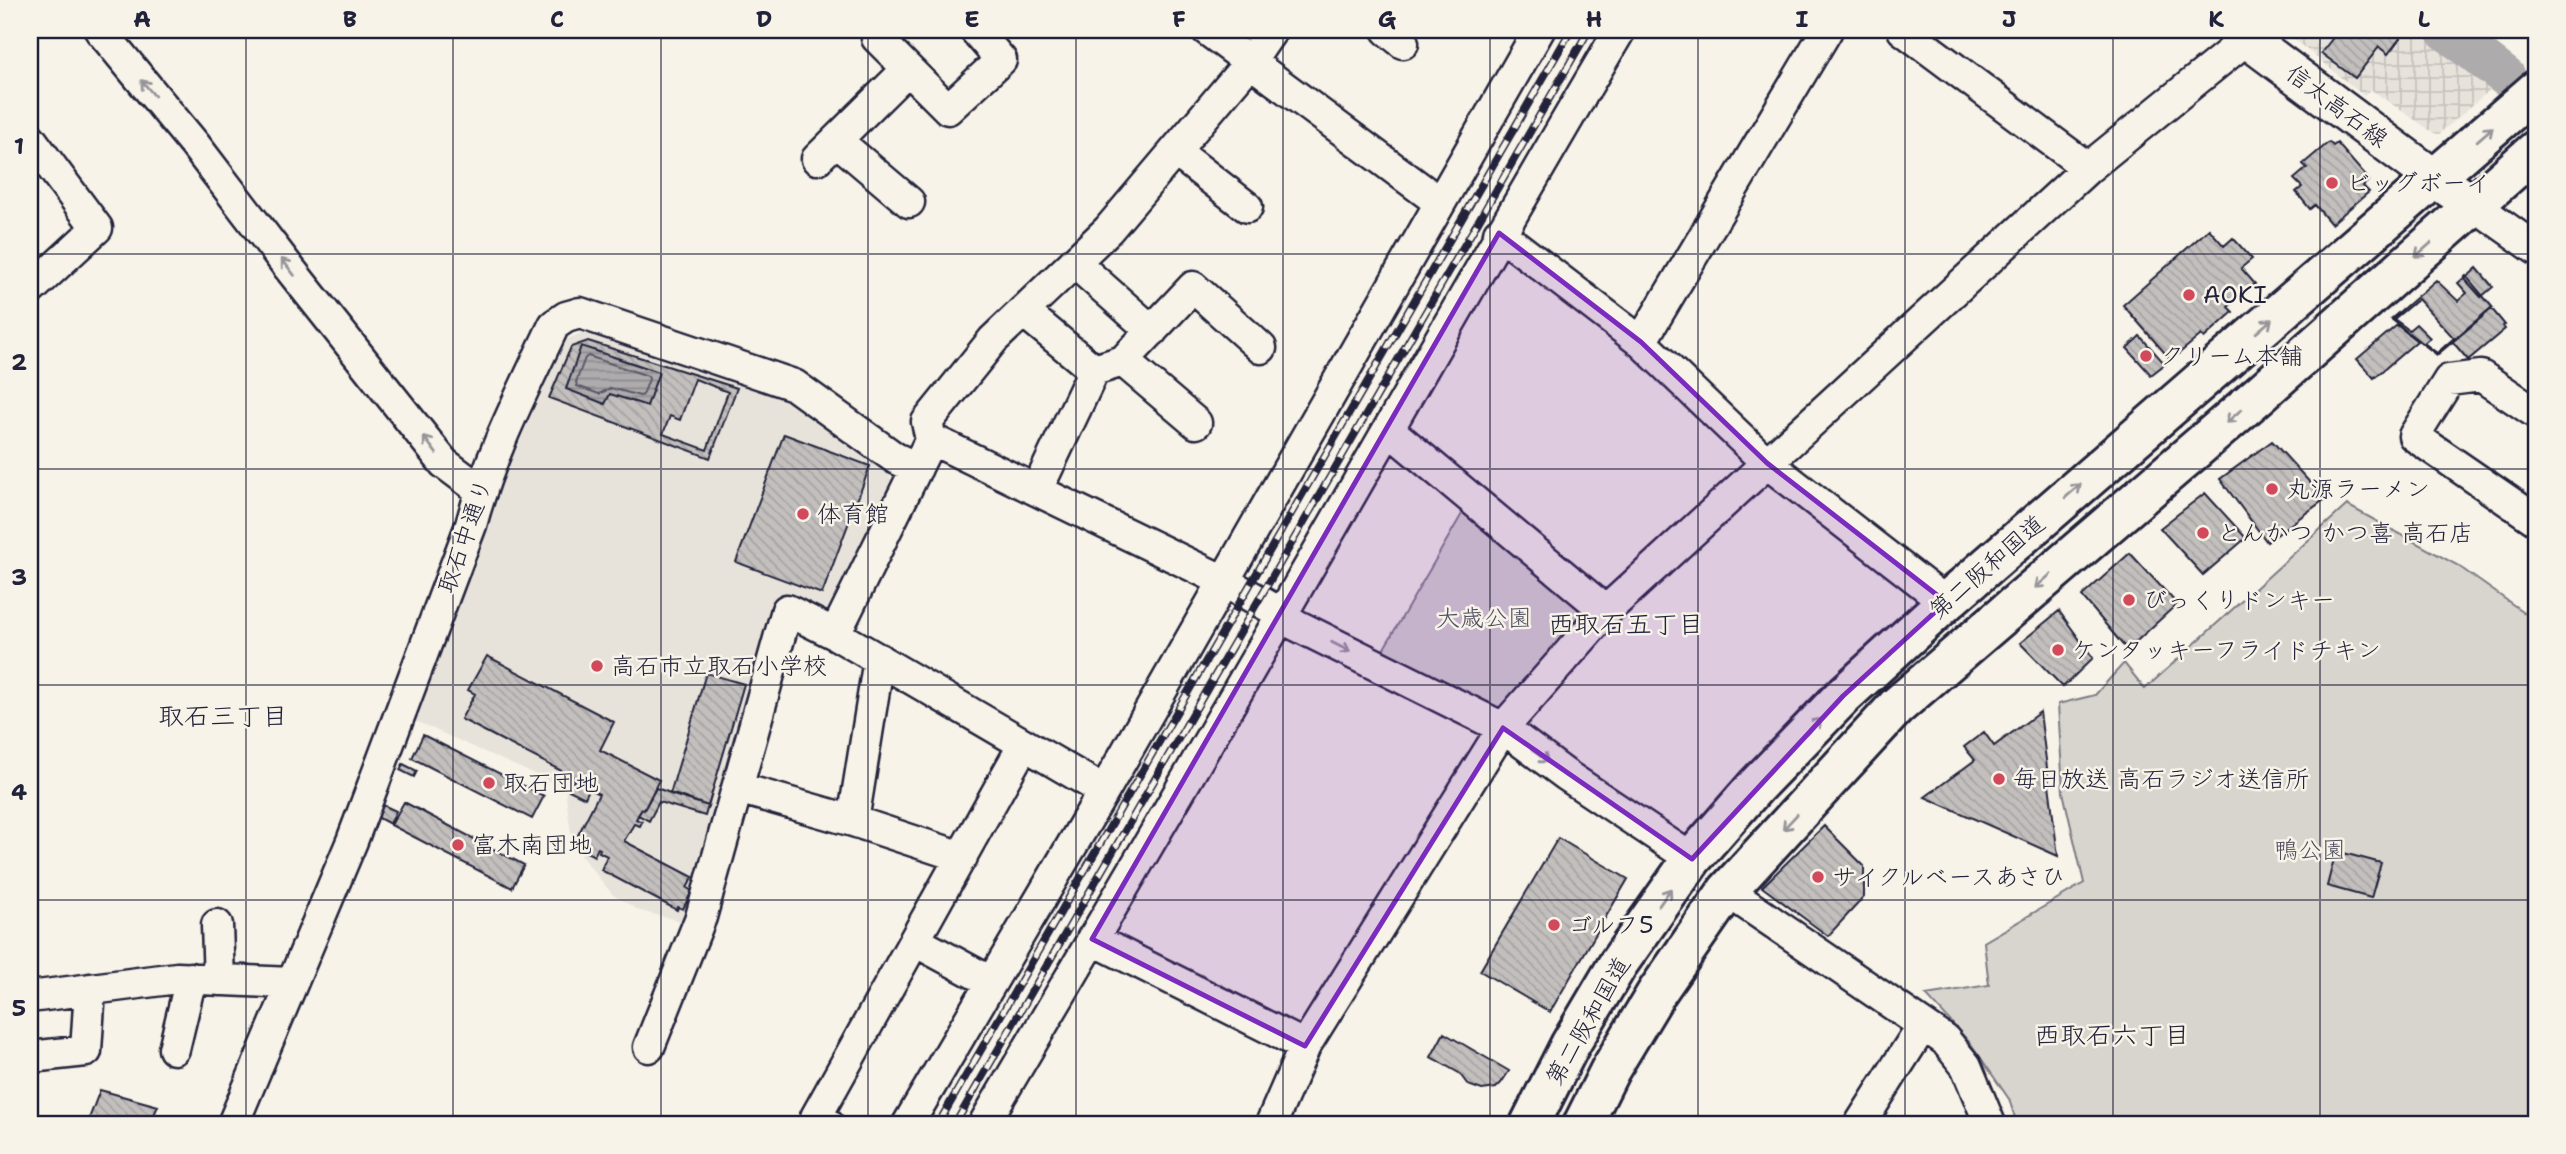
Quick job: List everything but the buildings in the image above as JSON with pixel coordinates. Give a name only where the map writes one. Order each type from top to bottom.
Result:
[{"type":"highway","name":"第二阪和国道","points":[[1530,1124],[1570,1045],[1618,964],[1692,859],[1756,786],[1843,695],[2536,90]]},
{"type":"highway","name":"第二阪和国道","points":[[1583,1124],[1610,1070],[1657,992],[1727,891],[1896,707],[2260,394],[2536,150]]},
{"type":"main road","name":"信太高石線","points":[[2247,33],[2434,178],[2474,205]]},
{"type":"street","points":[[100,30],[195,145],[444,463],[480,490]]},
{"type":"street","points":[[877,38],[948,109],[1000,60],[975,30]]},
{"type":"street","points":[[1207,30],[1439,202]]},
{"type":"street","points":[[835,634],[931,439],[927,422],[993,340],[1108,230],[1250,62],[1272,30]]},
{"type":"street","points":[[908,1124],[1104,791],[1539,30]]},
{"type":"street","points":[[984,1124],[1389,430],[1499,233],[1620,30]]},
{"type":"street","points":[[1641,342],[1827,30]]},
{"type":"street","points":[[1903,30],[2088,168]]},
{"type":"street","points":[[1272,1124],[1305,1046],[1503,728],[1606,611],[2088,168],[2247,33]]},
{"type":"street","points":[[908,69],[826,149],[909,202]]},
{"type":"street","points":[[30,138],[97,228],[30,290]]},
{"type":"street","points":[[1175,151],[1247,207]]},
{"type":"street","points":[[2474,205],[2536,249]]},
{"type":"street","points":[[1499,233],[1641,342],[1767,463],[1947,602]]},
{"type":"street","points":[[1074,262],[1152,331]]},
{"type":"street","points":[[1037,491],[1094,370],[1123,361],[1193,287],[1261,348]]},
{"type":"street","points":[[1023,311],[1094,370]]},
{"type":"street","name":"取石中通り","points":[[233,1124],[352,841],[471,525],[480,490],[500,437],[554,325],[566,317],[580,313],[794,385],[895,458],[917,468]]},
{"type":"street","points":[[1123,361],[1196,423]]},
{"type":"street","points":[[2536,414],[2481,376],[2449,380],[2414,436],[2536,520]]},
{"type":"street","points":[[1389,430],[1606,611]]},
{"type":"street","points":[[931,439],[1224,581],[1282,614],[1292,623],[1503,728],[1566,775],[1692,859]]},
{"type":"street","points":[[649,1047],[701,917],[787,610],[835,634],[1104,791]]},
{"type":"street","points":[[853,821],[879,660]]},
{"type":"street","points":[[828,1124],[816,1118],[1024,744]]},
{"type":"street","points":[[738,788],[853,821],[962,857]]},
{"type":"street","points":[[1727,891],[1945,1040],[1966,1066],[1990,1124]]},
{"type":"street","points":[[174,1049],[205,979],[217,925]]},
{"type":"street","points":[[1092,939],[1305,1046]]},
{"type":"street","points":[[915,941],[991,982]]},
{"type":"street","points":[[30,997],[177,978],[292,983]]},
{"type":"street","points":[[30,1057],[86,1051],[90,989]]},
{"type":"street","points":[[1860,1124],[1923,1025]]},
{"type":"highlighted area","points":[[1499,233],[1641,342],[1767,463],[1946,602],[1843,696],[1692,859],[1503,728],[1305,1046],[1092,939]]},
{"type":"shaded area","points":[[2290,30],[2419,30],[2491,89],[2439,134],[2434,133],[2370,89],[2364,96],[2290,36]]},
{"type":"shaded area","name":"高石市立取石小学校","points":[[586,331],[769,387],[889,471],[892,484],[830,609],[819,612],[793,602],[689,923],[640,911],[613,895],[582,857],[571,834],[565,788],[413,720],[503,479],[565,340]]},
{"type":"green space","name":"鴨公園","points":[[2347,505],[2457,565],[2536,621],[2536,1124],[2017,1124],[2009,1099],[1971,1044],[1926,995],[1989,985],[1984,942],[2084,883],[2063,792],[2058,704],[2095,695],[2124,663],[2145,689]]},
{"type":"green space","name":"大歳公園","points":[[1466,507],[1579,603],[1577,617],[1505,710],[1490,710],[1383,650]]},
{"type":"water","points":[[581,346],[659,372],[647,406],[610,395],[605,404],[566,389]]},
{"type":"waterway","points":[[2445,30],[2506,77]]},
{"type":"railway","points":[[938,1124],[1571,30]]},
{"type":"railway","points":[[955,1124],[1589,30]]},
{"type":"place","name":"ビッグボーイ","points":[[2332,183]]},
{"type":"place","name":"AOKI","points":[[2189,295]]},
{"type":"place","name":"クリーム本舗","points":[[2146,356]]},
{"type":"place","name":"丸源ラーメン","points":[[2272,489]]},
{"type":"place","name":"体育館","points":[[803,514]]},
{"type":"place","name":"とんかつ かつ喜 高石店","points":[[2203,533]]},
{"type":"place","name":"びっくりドンキー","points":[[2129,600]]},
{"type":"place","name":"ケンタッキーフライドチキン","points":[[2058,650]]},
{"type":"place","name":"高石市立取石小学校","points":[[597,666]]},
{"type":"place","name":"毎日放送 高石ラジオ送信所","points":[[1999,779]]},
{"type":"place","name":"取石団地","points":[[489,783]]},
{"type":"place","name":"富木南団地","points":[[458,845]]},
{"type":"place","name":"サイクルベースあさひ","points":[[1818,877]]},
{"type":"place","name":"ゴルフ5","points":[[1554,925]]},
{"type":"district","name":"西取石五丁目","points":[[1626,623]]},
{"type":"district","name":"取石三丁目","points":[[223,715]]},
{"type":"district","name":"西取石六丁目","points":[[2112,1034]]}]
